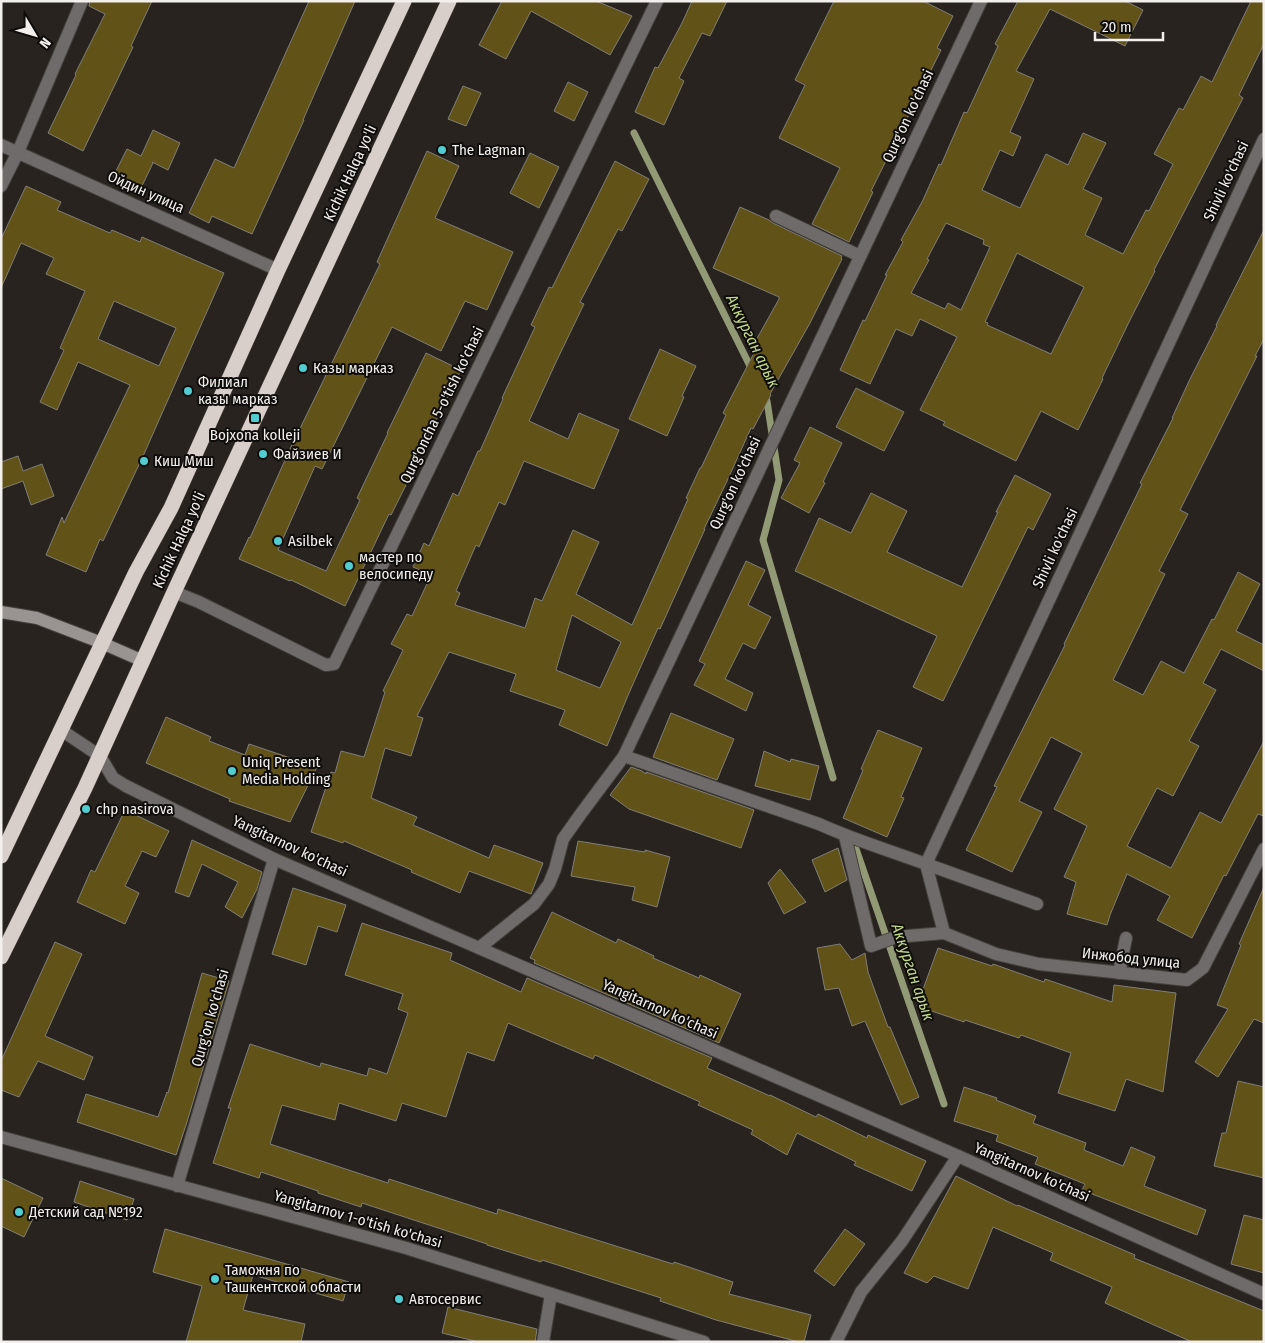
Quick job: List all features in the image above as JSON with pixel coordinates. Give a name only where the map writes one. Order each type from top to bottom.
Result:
[{"type":"highway","name":"Kichik Halqa yo'li","points":[[1,856],[136,572],[171,508],[278,270],[404,1]]},
{"type":"highway","name":"Kichik Halqa yo'li","points":[[1,957],[78,803],[449,1]]},
{"type":"main road","points":[[1,612],[37,618],[143,661]]},
{"type":"street","points":[[1,186],[18,152],[82,1]]},
{"type":"street","name":"Qurg'oncha 5-o'tish ko'chasi","points":[[174,592],[199,602],[326,664],[334,664],[657,1]]},
{"type":"street","name":"Qurg'on ko'chasi","points":[[479,948],[534,904],[549,884],[563,839],[624,756],[981,1]]},
{"type":"street","name":"Shivli ko'chasi","points":[[926,864],[1264,139]]},
{"type":"street","name":"Ойдин улица","points":[[1,145],[278,270]]},
{"type":"street","points":[[776,216],[860,256]]},
{"type":"street","name":"Yangitarnov ko'chasi","points":[[61,730],[100,756],[113,778],[126,786],[274,859],[958,1156],[1264,1294]]},
{"type":"street","points":[[624,756],[819,824],[844,836],[880,847],[1037,904]]},
{"type":"street","points":[[844,836],[872,946],[896,937],[944,933],[926,864]]},
{"type":"street","name":"Инжобод улица","points":[[944,933],[996,954],[1038,964],[1187,980],[1203,968],[1264,849]]},
{"type":"street","name":"Qurg'on ko'chasi","points":[[177,1186],[274,859]]},
{"type":"street","points":[[1119,973],[1126,938]]},
{"type":"street","name":"Yangitarnov 1-o'tish ko'chasi","points":[[1,1137],[406,1248],[704,1342]]},
{"type":"street","points":[[836,1342],[861,1292],[902,1241],[958,1156]]},
{"type":"street","points":[[543,1342],[551,1294]]},
{"type":"building","points":[[90,1],[152,1],[131,46],[133,47],[83,151],[48,133],[105,14],[89,6]]},
{"type":"building","points":[[309,1],[355,1],[252,234],[212,216],[209,223],[189,213],[215,159],[234,168]]},
{"type":"building","points":[[502,1],[596,1],[632,16],[610,55],[531,11],[506,59],[479,45]]},
{"type":"building","points":[[692,1],[727,1],[710,36],[702,33],[679,78],[684,81],[664,125],[635,112],[655,67],[658,68]]},
{"type":"building","points":[[834,1],[923,1],[953,16],[937,48],[941,50],[871,191],[873,192],[849,242],[812,224],[840,168],[779,138],[805,85],[795,80]]},
{"type":"building","points":[[1018,1],[1125,1],[1143,10],[1125,46],[1050,9],[1016,71],[1034,79],[1010,132],[1021,137],[1013,156],[1000,150],[982,190],[1020,208],[1046,154],[1068,165],[1083,133],[1106,143],[1083,189],[1102,198],[1085,235],[1123,254],[1146,210],[1149,211],[1173,164],[1154,154],[1179,108],[1183,110],[1201,76],[1212,82],[1251,1],[1264,1],[1264,44],[1239,95],[1243,98],[1154,270],[1078,430],[1041,411],[1016,461],[943,425],[945,422],[920,410],[957,337],[920,319],[912,336],[896,329],[870,384],[840,370],[863,320],[865,321],[887,275],[885,275],[903,242],[901,240],[923,200],[939,164],[941,165],[964,112],[967,113],[998,46],[995,44]],"holes":[[[946,223],[984,240],[983,244],[990,247],[961,310],[948,303],[945,309],[911,293]],[[1017,253],[1084,287],[1051,354],[987,325],[988,323],[985,322]]]},
{"type":"building","points":[[568,82],[588,92],[574,121],[554,111]]},
{"type":"building","points":[[463,86],[481,93],[466,126],[448,119]]},
{"type":"building","points":[[153,130],[180,143],[168,170],[152,162],[140,190],[113,177],[127,149],[141,156]]},
{"type":"building","points":[[427,151],[459,166],[435,218],[513,252],[487,310],[465,301],[441,351],[392,327],[322,469],[315,466],[278,550],[326,571],[360,500],[357,498],[426,353],[461,370],[345,606],[291,580],[239,559],[380,264],[377,262]]},
{"type":"building","points":[[530,153],[559,167],[539,208],[510,193]]},
{"type":"building","points":[[615,161],[649,179],[622,231],[618,229],[580,302],[584,304],[529,421],[568,439],[579,413],[619,430],[594,489],[524,461],[505,505],[499,502],[479,547],[476,545],[456,591],[460,593],[455,605],[525,628],[535,598],[542,601],[573,530],[599,542],[576,594],[632,625],[688,499],[686,498],[726,415],[723,413],[754,353],[750,351],[779,299],[779,297],[713,268],[740,207],[842,256],[810,323],[770,394],[753,429],[751,428],[660,629],[658,628],[607,746],[559,725],[565,710],[510,691],[516,674],[449,652],[417,716],[423,718],[411,756],[385,748],[371,798],[417,817],[413,825],[489,858],[494,845],[543,863],[531,894],[469,871],[460,893],[344,841],[343,843],[311,832],[331,772],[335,773],[341,751],[364,757],[385,692],[383,691],[403,650],[391,644],[407,614],[412,616],[431,575],[413,567],[424,543],[429,546],[453,493],[458,496],[535,327],[531,325],[549,287],[552,288]],"holes":[[[572,615],[621,642],[600,688],[556,670]]]},
{"type":"building","points":[[26,186],[61,202],[57,210],[110,233],[112,230],[140,242],[142,237],[224,273],[144,454],[103,541],[100,539],[86,572],[46,555],[62,517],[64,523],[130,385],[78,362],[57,410],[40,402],[64,350],[60,348],[85,291],[46,274],[54,258],[21,243],[1,288],[1,239]],"holes":[[[114,301],[176,328],[159,366],[98,339]]]},
{"type":"building","points":[[1264,230],[1264,339],[1180,510],[1188,514],[1159,571],[1165,574],[1113,680],[1143,695],[1161,661],[1184,673],[1238,572],[1260,584],[1236,631],[1264,645],[1264,671],[1221,649],[1203,683],[1216,690],[1189,741],[1199,746],[1173,796],[1157,788],[1127,846],[1171,868],[1200,812],[1221,823],[1264,741],[1264,816],[1258,814],[1192,938],[1157,920],[1170,896],[1127,874],[1107,925],[1067,914],[1076,882],[1064,877],[1087,826],[1054,809],[1082,753],[1051,737],[1019,801],[1042,812],[1012,872],[966,850],[997,787],[994,786],[1065,645],[1142,484],[1140,483]]},
{"type":"building","points":[[660,349],[696,366],[667,436],[629,419]]},
{"type":"building","points":[[856,388],[904,412],[884,451],[836,427]]},
{"type":"building","points":[[810,427],[842,443],[823,482],[825,483],[809,513],[781,498],[800,463],[794,460]]},
{"type":"building","points":[[18,456],[23,471],[42,464],[54,496],[31,505],[23,481],[1,489],[1,462]]},
{"type":"building","points":[[1015,475],[1051,494],[1033,530],[1028,527],[943,701],[913,687],[937,636],[795,571],[819,518],[851,533],[871,493],[907,511],[887,552],[962,587]]},
{"type":"building","points":[[746,561],[765,570],[748,605],[771,617],[755,649],[743,643],[725,679],[753,693],[746,711],[694,685],[705,664],[699,661]]},
{"type":"building","points":[[671,713],[734,739],[717,780],[653,757]]},
{"type":"building","points":[[166,717],[211,737],[209,741],[245,755],[249,744],[317,767],[290,822],[229,801],[230,799],[146,763]]},
{"type":"building","points":[[878,730],[922,748],[901,797],[904,798],[887,837],[843,818]]},
{"type":"building","points":[[764,751],[790,762],[791,759],[819,766],[810,800],[755,786]]},
{"type":"building","points":[[631,767],[646,774],[646,772],[754,810],[741,848],[629,809],[610,795]]},
{"type":"building","points":[[125,810],[169,831],[156,857],[142,851],[125,886],[139,893],[125,924],[77,902],[91,870],[95,872]]},
{"type":"building","points":[[192,840],[262,872],[257,889],[242,918],[225,907],[238,882],[202,864],[189,897],[175,892]]},
{"type":"building","points":[[578,841],[645,852],[645,850],[670,857],[657,907],[632,900],[635,887],[571,876]]},
{"type":"building","points":[[838,848],[847,880],[825,892],[812,860]]},
{"type":"building","points":[[780,869],[806,902],[784,914],[768,883]]},
{"type":"building","points":[[1264,887],[1264,1023],[1254,1019],[1218,1077],[1195,1062],[1228,1009],[1217,1005],[1241,945],[1239,944]]},
{"type":"building","points":[[293,888],[346,905],[337,932],[318,926],[306,965],[272,954]]},
{"type":"building","points":[[552,912],[616,943],[618,939],[654,956],[653,958],[699,978],[700,975],[741,994],[719,1043],[534,963],[535,960],[530,958]]},
{"type":"building","points":[[362,923],[452,953],[450,960],[521,992],[527,978],[712,1058],[707,1068],[816,1117],[818,1114],[867,1138],[868,1135],[926,1161],[912,1191],[854,1165],[856,1162],[797,1133],[787,1155],[751,1134],[753,1130],[698,1105],[700,1102],[595,1055],[593,1059],[508,1023],[494,1061],[467,1052],[446,1117],[402,1103],[396,1121],[339,1103],[335,1120],[282,1105],[270,1144],[388,1183],[389,1179],[497,1214],[498,1209],[673,1264],[674,1262],[733,1282],[729,1294],[811,1315],[804,1342],[716,1320],[660,1301],[661,1298],[542,1260],[541,1262],[487,1245],[362,1203],[361,1207],[261,1172],[259,1178],[213,1163],[231,1108],[228,1108],[250,1044],[320,1067],[321,1063],[367,1076],[369,1068],[387,1074],[408,1013],[398,1009],[403,994],[345,975]]},
{"type":"building","points":[[55,942],[82,954],[45,1036],[93,1057],[84,1080],[38,1061],[19,1097],[1,1090],[1,1061]]},
{"type":"building","points":[[840,944],[852,960],[865,953],[868,972],[888,1027],[890,1027],[919,1097],[901,1105],[865,1021],[852,1026],[839,988],[825,990],[817,948]]},
{"type":"building","points":[[938,948],[992,966],[993,964],[1044,982],[1045,979],[1112,1002],[1114,985],[1176,993],[1163,1092],[1126,1079],[1115,1111],[1058,1093],[1071,1053],[1021,1035],[1019,1038],[917,1006]]},
{"type":"building","points":[[202,973],[229,981],[176,1155],[77,1122],[86,1094],[158,1117],[168,1093]]},
{"type":"building","points":[[1238,1081],[1264,1087],[1264,1178],[1214,1166],[1222,1133],[1226,1133]]},
{"type":"building","points":[[964,1087],[997,1098],[996,1100],[1036,1116],[1033,1123],[1086,1143],[1084,1150],[1123,1166],[1131,1147],[1155,1157],[1144,1186],[1206,1210],[1197,1235],[1082,1190],[1085,1184],[1035,1164],[1038,1157],[996,1141],[998,1135],[954,1121]]},
{"type":"building","points":[[956,1176],[1017,1206],[1135,1255],[1134,1258],[1264,1311],[1264,1342],[1192,1342],[1105,1303],[1112,1287],[1050,1260],[1053,1253],[993,1227],[968,1289],[934,1276],[927,1283],[904,1273]]},
{"type":"building","name":"Детский сад №192","points":[[1,1178],[43,1198],[24,1237],[1,1226]]},
{"type":"building","points":[[80,1181],[134,1199],[127,1220],[74,1202]]},
{"type":"building","points":[[1244,1215],[1264,1220],[1264,1273],[1231,1264]]},
{"type":"building","name":"Таможня по Ташкентской области","points":[[165,1229],[349,1282],[343,1301],[253,1275],[243,1310],[305,1324],[301,1342],[186,1342],[202,1286],[153,1272]]},
{"type":"building","points":[[845,1229],[865,1244],[834,1286],[814,1271]]},
{"type":"building","points":[[448,1307],[537,1329],[535,1342],[479,1342],[442,1333]]},
{"type":"waterway","name":"Аккурган арык","points":[[634,133],[753,372]]},
{"type":"waterway","name":"Аккурган арык","points":[[764,395],[767,401],[779,480],[763,540],[833,778]]},
{"type":"waterway","name":"Аккурган арык","points":[[856,849],[944,1104]]},
{"type":"place","name":"The Lagman","points":[[442,150]]},
{"type":"place","name":"Казы марказ","points":[[303,368]]},
{"type":"place","name":"Филиал казы марказ","points":[[188,391]]},
{"type":"place","name":"Bojxona kolleji","points":[[255,418]]},
{"type":"place","name":"Файзиев И","points":[[263,454]]},
{"type":"place","name":"Киш Миш","points":[[144,461]]},
{"type":"place","name":"Asilbek","points":[[278,541]]},
{"type":"place","name":"мастер по велосипеду","points":[[349,566]]},
{"type":"place","name":"Uniq Present Media Holding","points":[[232,771]]},
{"type":"place","name":"chp nasirova","points":[[86,809]]},
{"type":"place","name":"Детский сад №192","points":[[19,1212]]},
{"type":"place","name":"Таможня по Ташкентской области","points":[[215,1279]]},
{"type":"place","name":"Автосервис","points":[[399,1299]]}]
